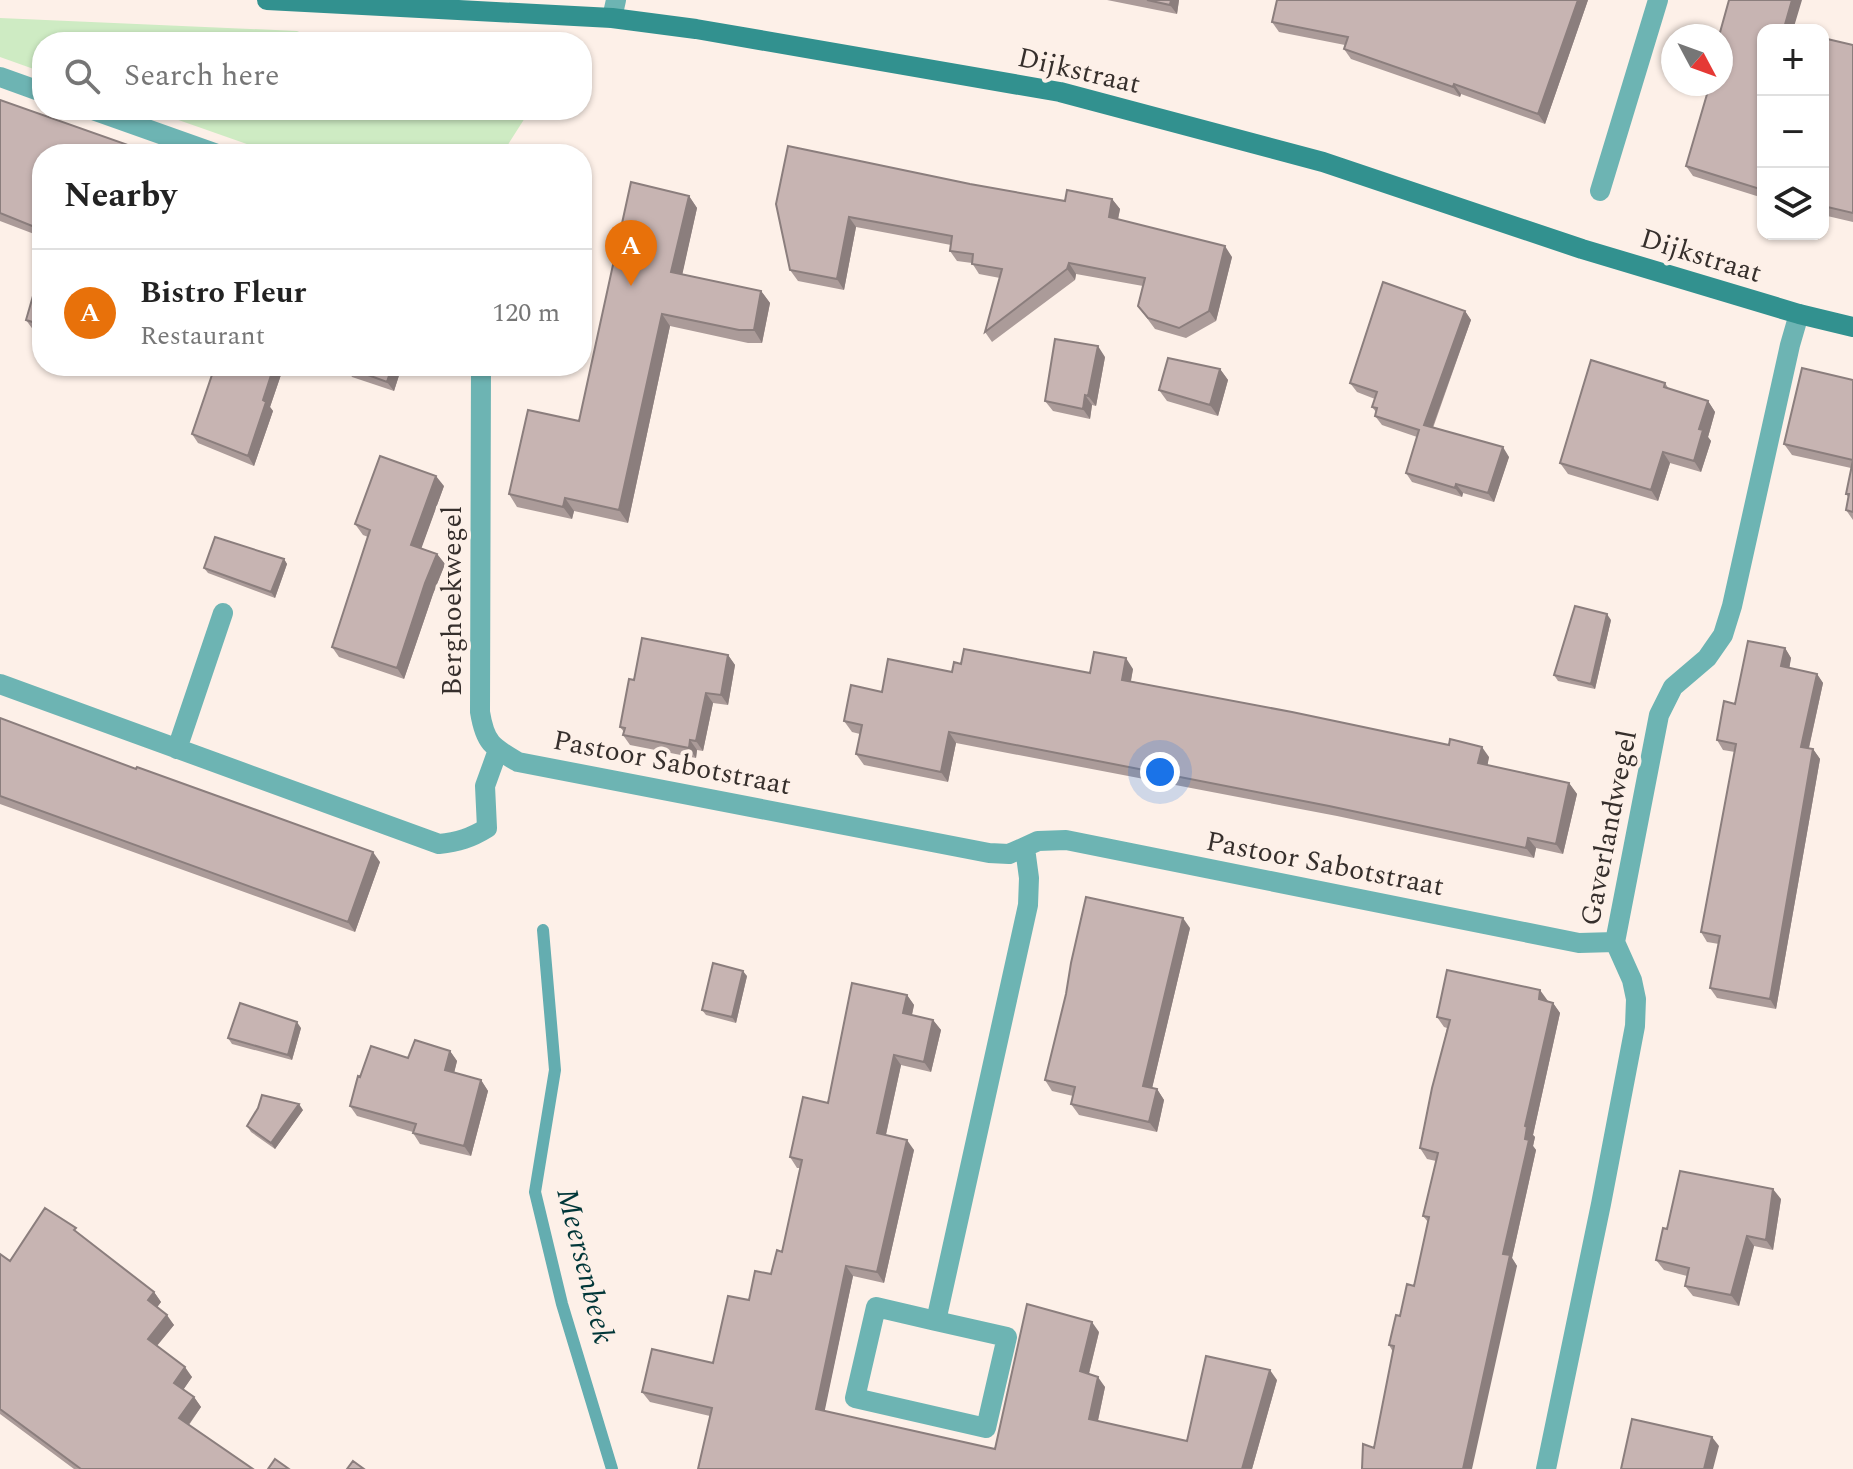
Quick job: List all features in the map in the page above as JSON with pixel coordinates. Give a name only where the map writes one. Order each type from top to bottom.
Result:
[{"type":"main road","name":"Dijkstraat","points":[[267,0],[614,9],[696,29],[1060,92],[1323,162],[1582,249],[1799,314],[1853,327]]},
{"type":"street","points":[[1600,191],[1658,0]]},
{"type":"street","points":[[0,77],[32,88]]},
{"type":"street","points":[[121,120],[189,144]]},
{"type":"street","name":"Gaverlandwegel","points":[[1546,1469],[1635,1026],[1636,999],[1632,980],[1615,942],[1659,715],[1673,687],[1707,658],[1723,635],[1799,314]]},
{"type":"street","name":"Berghoekwegel","points":[[481,376],[480,712],[484,734],[498,750]]},
{"type":"street","points":[[177,749],[223,613]]},
{"type":"street","points":[[0,684],[439,844],[460,842],[487,828],[485,786],[498,750]]},
{"type":"street","name":"Pastoor Sabotstraat","points":[[498,750],[518,762],[989,853],[1009,854],[1038,841],[1066,840],[1579,943],[1615,942]]},
{"type":"street","points":[[936,1321],[1028,905],[1029,878],[1025,848]]},
{"type":"street","points":[[876,1307],[936,1321],[1007,1337],[986,1428],[855,1398],[876,1307]]},
{"type":"green space","points":[[0,18],[299,32],[32,32],[32,68],[0,57]]},
{"type":"green space","points":[[178,120],[524,120],[508,144],[247,144]]},
{"type":"building","points":[[1147,0],[1171,0],[1170,5]]},
{"type":"building","points":[[1277,0],[1578,0],[1538,114],[1344,49],[1348,37],[1272,22]]},
{"type":"building","points":[[1729,0],[1792,0],[1785,24],[1757,24],[1757,188],[1686,166],[1706,96],[1733,96],[1733,24],[1722,24]]},
{"type":"building","points":[[1829,39],[1853,45],[1853,213],[1829,207]]},
{"type":"building","points":[[0,100],[32,111],[32,120],[57,120],[125,144],[32,144],[32,226],[0,213]]},
{"type":"building","points":[[788,146],[1065,201],[1067,190],[1112,199],[1109,217],[1225,246],[1209,311],[1179,328],[1148,318],[1138,306],[1145,278],[1069,263],[1067,269],[985,332],[1002,269],[972,264],[973,254],[950,251],[952,236],[849,217],[837,279],[790,270],[776,204]]},
{"type":"building","points":[[631,182],[689,196],[671,272],[761,291],[754,330],[739,330],[662,314],[619,510],[565,498],[563,507],[509,494],[528,410],[579,421],[589,376],[592,376],[592,361]]},
{"type":"building","points":[[1383,282],[1465,311],[1424,425],[1503,447],[1488,493],[1456,484],[1455,488],[1406,473],[1419,430],[1375,416],[1377,408],[1372,407],[1377,392],[1350,383]]},
{"type":"building","points":[[32,299],[32,322],[26,320]]},
{"type":"building","points":[[1055,339],[1098,346],[1083,409],[1045,401]]},
{"type":"building","points":[[1168,358],[1220,369],[1210,405],[1159,390]]},
{"type":"building","points":[[1591,360],[1665,383],[1664,387],[1708,401],[1699,429],[1703,430],[1694,461],[1663,452],[1651,490],[1560,463]]},
{"type":"building","points":[[1802,368],[1853,380],[1853,460],[1784,444]]},
{"type":"building","points":[[212,376],[271,376],[263,400],[266,402],[248,456],[192,434]]},
{"type":"building","points":[[371,376],[389,376],[387,382]]},
{"type":"building","points":[[380,456],[436,476],[411,545],[437,554],[397,668],[332,647],[370,530],[355,524]]},
{"type":"building","points":[[1853,460],[1853,512],[1846,510],[1849,494],[1846,494]]},
{"type":"building","points":[[215,537],[284,559],[271,592],[204,568]]},
{"type":"building","points":[[1575,606],[1607,614],[1591,684],[1554,675]]},
{"type":"building","points":[[642,638],[728,655],[721,695],[706,693],[696,741],[690,740],[689,748],[623,735],[625,728],[620,727],[629,679],[634,680]]},
{"type":"building","points":[[1748,641],[1785,648],[1781,666],[1817,674],[1801,747],[1813,749],[1770,999],[1710,988],[1720,936],[1701,932],[1736,744],[1717,740],[1724,701],[1735,704]]},
{"type":"building","points":[[964,649],[1090,673],[1094,652],[1126,658],[1122,680],[1449,745],[1450,739],[1482,747],[1478,763],[1569,783],[1556,844],[1528,838],[1526,848],[949,732],[941,772],[856,754],[862,725],[844,721],[851,685],[882,692],[888,659],[952,672],[954,662],[961,664]]},
{"type":"building","points":[[0,718],[373,852],[348,922],[0,796]]},
{"type":"building","points":[[1086,897],[1183,918],[1143,1086],[1157,1089],[1149,1122],[1071,1104],[1075,1087],[1045,1080]]},
{"type":"building","points":[[713,963],[743,971],[732,1017],[702,1010]]},
{"type":"building","points":[[1447,970],[1540,990],[1539,999],[1553,1003],[1525,1126],[1525,1139],[1529,1140],[1503,1254],[1510,1255],[1463,1469],[1362,1469],[1363,1444],[1374,1448],[1394,1346],[1389,1345],[1396,1315],[1400,1316],[1407,1284],[1414,1286],[1429,1217],[1423,1216],[1438,1153],[1420,1148],[1450,1020],[1437,1017]]},
{"type":"building","points":[[852,983],[907,995],[903,1013],[933,1020],[924,1062],[894,1055],[877,1133],[907,1140],[877,1272],[846,1266],[816,1409],[995,1449],[1027,1304],[1092,1322],[1080,1371],[1098,1377],[1089,1419],[1187,1441],[1206,1356],[1270,1370],[1242,1469],[698,1469],[712,1408],[642,1392],[652,1349],[713,1363],[728,1296],[749,1300],[755,1271],[771,1274],[777,1250],[782,1252],[802,1160],[790,1157],[803,1097],[828,1103]]},
{"type":"building","points":[[240,1003],[297,1022],[288,1055],[228,1038]]},
{"type":"building","points":[[415,1040],[450,1051],[445,1070],[481,1080],[464,1146],[413,1133],[416,1124],[350,1106],[371,1046],[408,1058]]},
{"type":"building","points":[[262,1095],[299,1104],[271,1143],[247,1126]]},
{"type":"building","points":[[1680,1171],[1773,1189],[1766,1240],[1747,1236],[1731,1295],[1685,1286],[1689,1268],[1656,1260],[1663,1228],[1667,1229]]},
{"type":"building","points":[[45,1208],[76,1228],[74,1230],[154,1292],[148,1300],[167,1315],[148,1339],[185,1367],[174,1383],[194,1397],[179,1418],[253,1469],[81,1469],[0,1409],[0,1254],[10,1261]]},
{"type":"building","points":[[1632,1419],[1712,1437],[1704,1469],[1621,1469]]},
{"type":"building","points":[[275,1459],[289,1469],[268,1469]]},
{"type":"building","points":[[353,1461],[364,1469],[347,1469]]},
{"type":"waterway","name":"Meersenbeek","points":[[543,930],[555,1070],[535,1192],[562,1304],[612,1469]]},
{"type":"place","name":"Bistro Fleur","points":[[631,286]]}]
